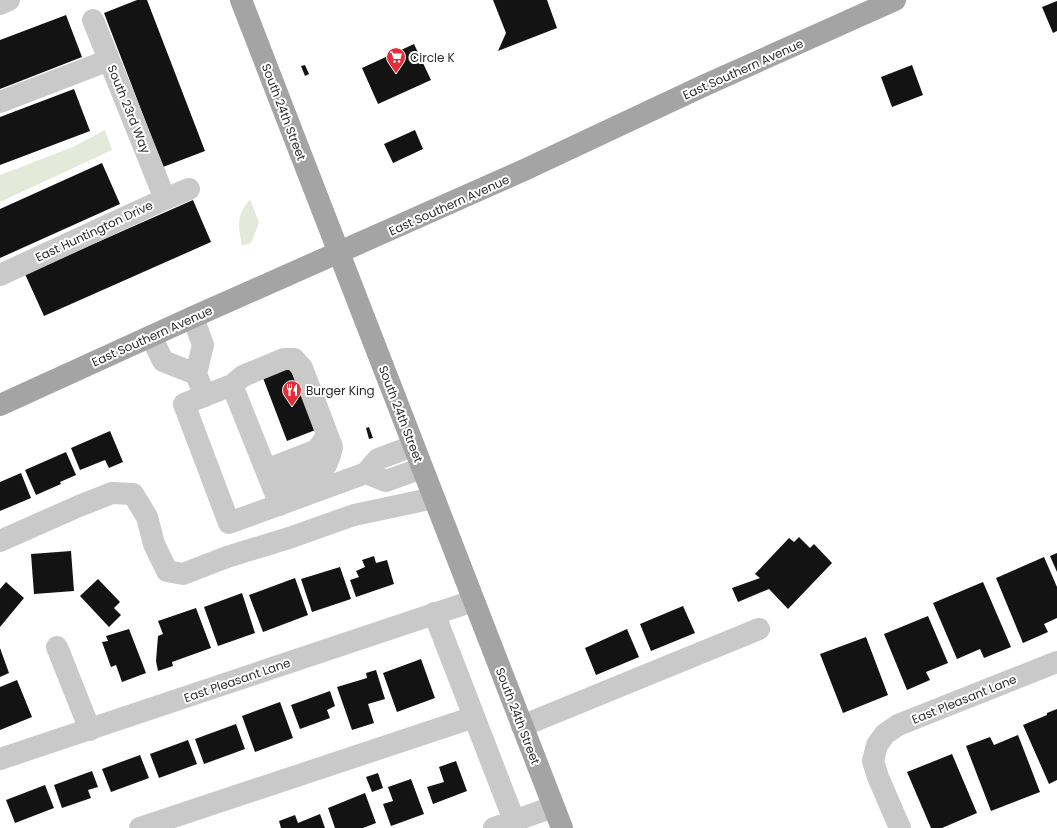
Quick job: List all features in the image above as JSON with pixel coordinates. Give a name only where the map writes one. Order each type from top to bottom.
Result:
[{"type":"main road","name":"South 24th Street","points":[[241,0],[562,828]]},
{"type":"main road","name":"East Southern Avenue","points":[[0,405],[193,317],[522,171],[895,0]]},
{"type":"street","points":[[0,4],[9,0]]},
{"type":"street","name":"South 23rd Way","points":[[93,20],[164,199]]},
{"type":"street","points":[[0,102],[109,60]]},
{"type":"street","name":"East Huntington Drive","points":[[0,275],[164,199],[189,189]]},
{"type":"street","points":[[193,317],[203,345],[196,374],[205,396]]},
{"type":"street","points":[[151,336],[163,362],[196,374]]},
{"type":"street","points":[[284,359],[294,359],[302,368],[332,447],[326,465],[273,487],[229,523],[184,404],[205,396],[232,385],[243,376],[284,359]]},
{"type":"street","points":[[232,385],[273,487]]},
{"type":"street","points":[[366,473],[378,459],[413,446]]},
{"type":"street","points":[[273,487],[366,473],[386,481],[422,468]]},
{"type":"street","points":[[0,542],[79,506],[112,493],[133,494],[147,517],[154,544],[167,571],[183,574],[227,557],[290,538],[354,515],[434,498]]},
{"type":"street","name":"East Pleasant Lane","points":[[0,759],[473,601]]},
{"type":"street","points":[[434,613],[516,825]]},
{"type":"street","points":[[522,726],[760,628]]},
{"type":"street","points":[[57,647],[90,730]]},
{"type":"street","name":"East Pleasant Lane","points":[[900,828],[878,777],[873,761],[877,745],[885,734],[898,726],[1057,662]]},
{"type":"street","points":[[140,828],[474,717]]},
{"type":"street","points":[[494,828],[516,825],[553,807]]},
{"type":"green space","points":[[105,130],[112,150],[0,202],[0,175],[73,147]]},
{"type":"green space","points":[[250,199],[259,223],[251,243],[242,246],[239,221],[245,205]]},
{"type":"building","points":[[137,0],[147,0],[205,151],[163,167],[104,13]]},
{"type":"building","points":[[493,0],[547,0],[557,28],[498,51],[506,33]]},
{"type":"building","points":[[1057,1],[1057,31],[1053,33],[1042,7]]},
{"type":"building","points":[[66,15],[82,57],[0,89],[0,40]]},
{"type":"building","name":"Circle K","points":[[414,44],[431,80],[378,104],[362,68]]},
{"type":"building","points":[[305,65],[309,74],[305,76],[301,66]]},
{"type":"building","points":[[912,65],[923,95],[892,107],[881,77]]},
{"type":"building","points":[[74,89],[90,131],[0,165],[0,117]]},
{"type":"building","points":[[415,130],[423,149],[393,163],[384,144]]},
{"type":"building","points":[[102,163],[120,204],[0,258],[0,209]]},
{"type":"building","points":[[193,200],[211,242],[44,316],[25,274]]},
{"type":"building","name":"Burger King","points":[[290,368],[318,429],[287,441],[263,378]]},
{"type":"building","points":[[369,427],[373,438],[369,439],[366,428]]},
{"type":"building","points":[[110,431],[123,462],[109,468],[105,460],[80,470],[71,448]]},
{"type":"building","points":[[66,452],[76,475],[60,482],[61,484],[36,495],[25,470]]},
{"type":"building","points":[[21,473],[31,498],[0,511],[0,482]]},
{"type":"building","points":[[799,537],[810,548],[814,544],[832,563],[788,609],[769,589],[738,602],[732,588],[760,578],[755,574],[789,538],[794,542]]},
{"type":"building","points":[[71,551],[74,591],[34,594],[31,554]]},
{"type":"building","points":[[1057,553],[1057,572],[1050,556]]},
{"type":"building","points":[[374,556],[376,563],[387,560],[394,584],[356,597],[350,580],[359,577],[356,571],[365,567],[362,560]]},
{"type":"building","points":[[1044,557],[1057,587],[1057,618],[1044,624],[1048,632],[1023,643],[996,578]]},
{"type":"building","points":[[340,567],[351,599],[312,612],[301,579]]},
{"type":"building","points":[[295,578],[308,615],[263,632],[249,595]]},
{"type":"building","points":[[98,579],[120,602],[114,608],[121,615],[109,627],[80,596]]},
{"type":"building","points":[[6,582],[24,598],[0,627],[0,589]]},
{"type":"building","points":[[983,582],[1011,647],[984,658],[980,649],[957,659],[933,603]]},
{"type":"building","points":[[242,593],[255,633],[218,646],[204,607]]},
{"type":"building","points":[[683,606],[695,633],[651,651],[640,624]]},
{"type":"building","points":[[196,608],[211,648],[172,662],[173,666],[158,671],[156,661],[158,636],[163,634],[158,621]]},
{"type":"building","points":[[928,616],[948,663],[926,672],[930,680],[907,690],[884,634]]},
{"type":"building","points":[[129,629],[146,673],[122,682],[116,665],[111,667],[102,642],[108,641],[106,636]]},
{"type":"building","points":[[627,629],[639,657],[596,675],[585,648]]},
{"type":"building","points":[[866,637],[888,695],[843,713],[820,654]]},
{"type":"building","points":[[0,648],[9,673],[0,677]]},
{"type":"building","points":[[421,659],[435,698],[397,712],[383,673]]},
{"type":"building","points":[[376,670],[385,699],[368,704],[374,723],[352,730],[337,687],[367,678],[366,673]]},
{"type":"building","points":[[17,680],[32,717],[0,730],[0,687]]},
{"type":"building","points":[[330,691],[335,706],[327,710],[330,718],[300,729],[291,705]]},
{"type":"building","points":[[280,702],[293,738],[255,752],[242,716]]},
{"type":"building","points":[[1057,709],[1057,780],[1049,784],[1023,725]]},
{"type":"building","points":[[236,724],[245,749],[204,764],[195,739]]},
{"type":"building","points":[[1018,735],[1040,792],[991,811],[966,746],[990,737],[994,745]]},
{"type":"building","points":[[188,740],[197,764],[159,778],[150,754]]},
{"type":"building","points":[[952,754],[977,813],[942,828],[931,828],[907,772]]},
{"type":"building","points":[[140,755],[149,778],[111,792],[102,769]]},
{"type":"building","points":[[456,761],[467,791],[433,804],[427,787],[444,782],[439,767]]},
{"type":"building","points":[[92,771],[98,787],[88,790],[91,798],[62,808],[54,785]]},
{"type":"building","points":[[378,773],[383,788],[372,792],[366,777]]},
{"type":"building","points":[[411,779],[424,814],[391,826],[383,804],[393,801],[388,787]]},
{"type":"building","points":[[45,785],[54,808],[15,823],[6,800]]},
{"type":"building","points":[[365,793],[376,823],[363,828],[335,828],[328,808]]},
{"type":"building","points":[[320,814],[325,828],[281,828],[279,821],[295,815],[298,823]]},
{"type":"place","name":"Circle K","points":[[396,74]]},
{"type":"place","name":"Burger King","points":[[292,407]]}]
